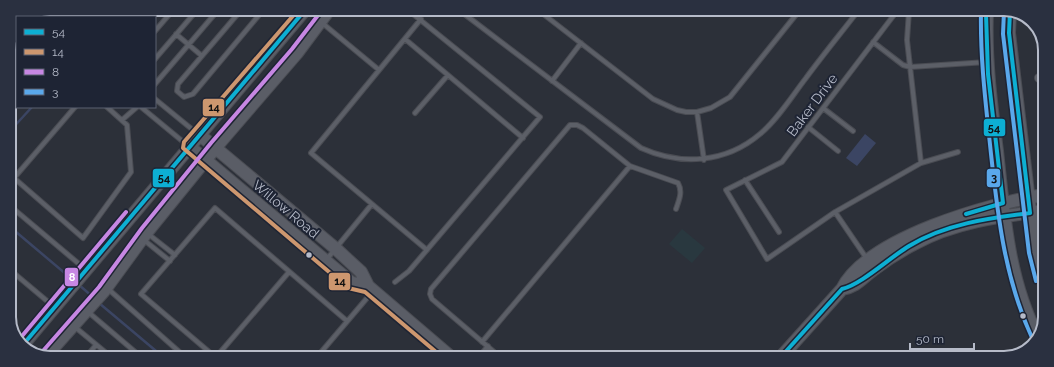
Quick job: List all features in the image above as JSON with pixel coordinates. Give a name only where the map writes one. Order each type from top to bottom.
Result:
[{"type":"street","points":[[26,341],[300,16]]},
{"type":"street","points":[[51,351],[88,310],[144,235],[205,160],[297,52],[324,16]]},
{"type":"street","points":[[986,16],[987,62],[1005,216],[1014,271],[1022,297],[1035,330]]},
{"type":"street","points":[[1005,16],[1009,33],[1030,213],[1038,263]]},
{"type":"street","points":[[1009,33],[1010,17]]},
{"type":"street","name":"Willow Road","points":[[200,135],[335,248],[361,272],[371,288],[444,351]]},
{"type":"street","name":"Willow Road","points":[[189,146],[352,283],[371,288]]},
{"type":"street","points":[[871,265],[914,234],[940,222],[1003,203],[1038,196]]},
{"type":"street","points":[[786,351],[842,289],[848,277],[915,243],[942,232],[985,219],[1038,212]]},
{"type":"lane","points":[[156,31],[168,16]]},
{"type":"lane","points":[[156,58],[192,16]]},
{"type":"lane","points":[[156,83],[213,16]]},
{"type":"lane","points":[[236,16],[178,84],[177,91],[184,97],[193,94],[259,16]]},
{"type":"lane","points":[[395,282],[409,271],[540,117],[417,16]]},
{"type":"lane","points":[[467,16],[641,148],[669,158],[704,160],[738,149],[760,134],[778,114],[854,16]]},
{"type":"lane","points":[[546,16],[653,99],[677,110],[697,112],[711,108],[730,97],[795,16]]},
{"type":"lane","name":"Baker Drive","points":[[835,212],[767,259],[726,190],[782,162],[893,16]]},
{"type":"lane","points":[[909,16],[907,40],[921,163]]},
{"type":"lane","points":[[421,19],[311,153],[427,250]]},
{"type":"lane","points":[[320,22],[379,70]]},
{"type":"lane","points":[[176,34],[202,56]]},
{"type":"lane","points":[[405,39],[523,138]]},
{"type":"lane","points":[[873,42],[903,65],[910,66],[987,62]]},
{"type":"lane","points":[[552,81],[581,43]]},
{"type":"lane","points":[[415,114],[448,75]]},
{"type":"lane","points":[[156,100],[200,135]]},
{"type":"lane","points":[[16,176],[74,108]]},
{"type":"lane","points":[[16,180],[83,238],[131,172],[127,125],[108,108]]},
{"type":"lane","points":[[122,120],[136,108]]},
{"type":"lane","points":[[142,108],[189,146]]},
{"type":"lane","points":[[823,108],[853,131]]},
{"type":"lane","points":[[697,112],[704,160]]},
{"type":"lane","points":[[493,351],[432,299],[430,294],[431,289],[570,125],[577,125],[583,128],[630,166],[678,183],[681,195],[676,209]]},
{"type":"lane","points":[[808,127],[838,151]]},
{"type":"lane","points":[[871,265],[835,212],[921,163],[958,152]]},
{"type":"lane","points":[[482,342],[630,166]]},
{"type":"lane","points":[[745,180],[779,232]]},
{"type":"lane","points":[[325,261],[372,204]]},
{"type":"lane","points":[[210,351],[141,294],[215,208],[347,321]]},
{"type":"lane","points":[[16,211],[85,272]]},
{"type":"lane","points":[[144,235],[175,255]]},
{"type":"lane","points":[[144,235],[170,261]]},
{"type":"lane","points":[[220,351],[289,272]]},
{"type":"lane","points":[[16,275],[55,307]]},
{"type":"lane","points":[[321,351],[347,321],[371,288]]},
{"type":"lane","points":[[105,289],[178,351]]},
{"type":"lane","points":[[88,310],[134,351]]},
{"type":"lane","points":[[74,326],[104,351]]},
{"type":"lane","points":[[91,351],[96,345]]},
{"type":"lane","points":[[484,351],[488,346]]},
{"type":"shaded area","points":[[682,229],[705,248],[692,263],[669,244]]},
{"type":"water","points":[[865,134],[876,143],[857,166],[846,158]]},
{"type":"waterway","points":[[16,124],[31,108]]},
{"type":"waterway","points":[[16,232],[73,280]]},
{"type":"waterway","points":[[78,284],[94,298]]},
{"type":"waterway","points":[[99,303],[156,351]]},
{"type":"transit line","name":"14","points":[[293,16],[184,142],[183,148],[348,288],[365,292],[435,351]]},
{"type":"transit line","name":"54","points":[[26,341],[300,16]]},
{"type":"transit line","name":"8","points":[[43,350],[99,287],[142,228],[211,143],[292,49],[317,16]]},
{"type":"transit line","name":"3","points":[[981,16],[981,47],[984,82],[1000,225],[1009,272],[1023,317],[1032,337]]},
{"type":"transit line","name":"54","points":[[966,214],[1003,203],[988,74],[986,16]]},
{"type":"transit line","name":"3","points":[[1004,16],[1003,34],[1029,253],[1036,281]]},
{"type":"transit line","name":"54","points":[[786,351],[842,289],[858,282],[901,251],[923,238],[937,232],[968,223],[1030,213],[1009,33],[1010,17]]},
{"type":"transit line","name":"8","points":[[22,336],[126,212]]}]
